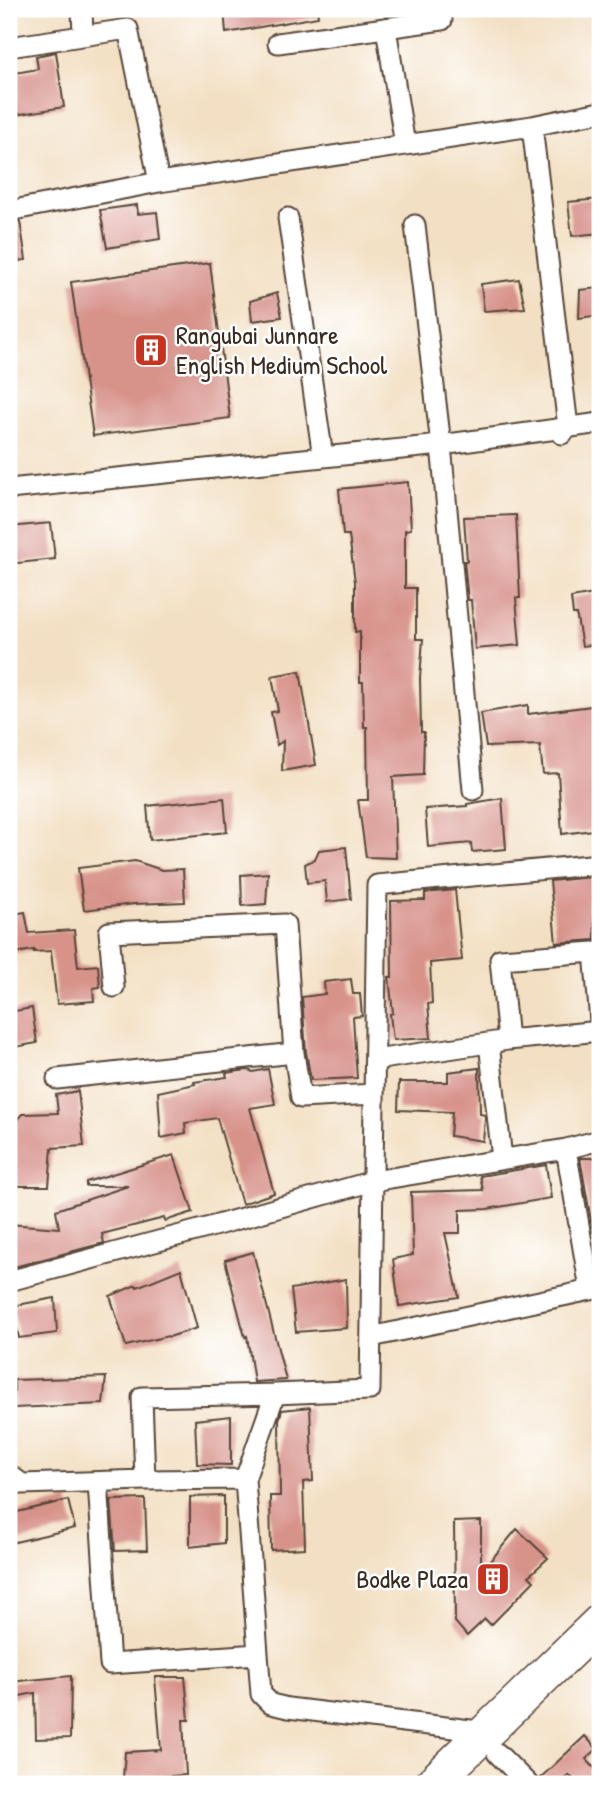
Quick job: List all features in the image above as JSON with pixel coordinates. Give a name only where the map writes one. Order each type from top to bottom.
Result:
[{"type":"highway","points":[[464,1784],[492,1743],[600,1622]]},
{"type":"highway","points":[[432,1784],[492,1743],[516,1736],[600,1653]]},
{"type":"street","points":[[82,9],[83,36]]},
{"type":"street","points":[[278,43],[442,20]]},
{"type":"street","points":[[386,28],[405,145]]},
{"type":"street","points":[[9,47],[128,29],[159,182]]},
{"type":"street","points":[[9,211],[159,182],[532,126],[600,112]]},
{"type":"street","points":[[532,126],[565,431]]},
{"type":"street","points":[[288,218],[323,457]]},
{"type":"street","points":[[415,225],[442,445],[473,790]]},
{"type":"street","points":[[9,489],[442,445],[565,431],[600,423]]},
{"type":"street","points":[[145,1480],[142,1398],[370,1390],[377,885],[600,864]]},
{"type":"street","points":[[114,987],[109,932],[285,924],[294,1053],[301,1098],[374,1094]]},
{"type":"street","points":[[502,1159],[500,959],[594,952],[600,1022]]},
{"type":"street","points":[[375,1060],[499,1041],[600,1031]]},
{"type":"street","points":[[57,1079],[294,1053]]},
{"type":"street","points":[[9,1281],[373,1181],[566,1149],[600,1140]]},
{"type":"street","points":[[371,1337],[595,1289],[566,1149]]},
{"type":"street","points":[[275,1394],[245,1479],[261,1695],[271,1704],[288,1708],[492,1743],[528,1784]]},
{"type":"street","points":[[9,1474],[22,1484],[245,1479]]},
{"type":"street","points":[[98,1482],[110,1664],[258,1654]]},
{"type":"building","points":[[224,9],[317,9],[318,17],[226,33]]},
{"type":"building","points":[[56,52],[64,107],[9,116],[9,74],[38,69],[36,56]]},
{"type":"building","points":[[600,199],[600,233],[572,236],[568,202]]},
{"type":"building","points":[[137,205],[138,214],[157,212],[160,239],[107,248],[100,210]]},
{"type":"building","points":[[20,221],[26,260],[9,262],[9,223]]},
{"type":"building","name":"Rangubai Junnare English Medium School","points":[[210,263],[230,418],[93,436],[71,282]]},
{"type":"building","points":[[519,279],[525,308],[484,311],[481,284]]},
{"type":"building","points":[[600,288],[600,315],[579,318],[580,290]]},
{"type":"building","points":[[277,293],[282,317],[252,321],[250,301]]},
{"type":"building","points":[[408,482],[411,529],[405,530],[405,588],[416,588],[416,639],[423,639],[420,678],[421,732],[424,732],[423,775],[393,777],[396,858],[366,857],[358,800],[368,800],[367,727],[364,727],[363,682],[360,682],[360,631],[355,632],[355,582],[349,535],[343,535],[339,489]]},
{"type":"building","points":[[516,515],[520,598],[516,598],[520,645],[475,649],[471,600],[468,600],[464,561],[467,561],[464,517]]},
{"type":"building","points":[[51,523],[55,559],[9,564],[9,527]]},
{"type":"building","points":[[600,593],[600,644],[582,646],[571,598]]},
{"type":"building","points":[[300,671],[316,765],[282,771],[283,741],[277,745],[271,712],[278,711],[272,676]]},
{"type":"building","points":[[528,705],[528,714],[600,705],[600,829],[562,834],[558,773],[543,774],[540,745],[486,747],[481,713]]},
{"type":"building","points":[[224,798],[227,832],[150,840],[147,806]]},
{"type":"building","points":[[502,798],[506,849],[472,852],[471,843],[428,847],[425,809],[467,806]]},
{"type":"building","points":[[346,847],[351,899],[327,902],[325,881],[307,883],[305,864],[315,859],[319,850]]},
{"type":"building","points":[[135,861],[162,870],[183,869],[185,902],[84,910],[78,868]]},
{"type":"building","points":[[268,873],[266,904],[242,906],[241,875]]},
{"type":"building","points":[[593,877],[595,940],[556,943],[550,881]]},
{"type":"building","points":[[455,890],[462,960],[430,963],[432,1003],[428,1004],[431,1038],[393,1040],[389,977],[392,977],[391,901],[425,900],[425,893]]},
{"type":"building","points":[[25,912],[29,933],[74,930],[78,967],[98,965],[100,987],[93,988],[94,1001],[57,1004],[51,951],[34,950],[9,954],[9,915]]},
{"type":"building","points":[[351,979],[353,994],[360,994],[362,1016],[353,1017],[357,1078],[311,1080],[302,997],[325,994],[324,982]]},
{"type":"building","points":[[32,1008],[37,1043],[9,1048],[9,1012]]},
{"type":"building","points":[[479,1068],[480,1114],[485,1115],[483,1141],[450,1136],[452,1112],[398,1110],[399,1082],[448,1082],[448,1072]]},
{"type":"building","points":[[268,1069],[275,1104],[250,1108],[274,1193],[242,1204],[217,1118],[185,1123],[186,1133],[161,1138],[158,1092],[195,1084],[194,1082],[227,1077],[226,1073]]},
{"type":"building","points":[[78,1091],[84,1146],[52,1148],[49,1186],[9,1186],[9,1156],[16,1156],[14,1123],[22,1114],[58,1113],[56,1095]]},
{"type":"building","points":[[174,1155],[193,1212],[165,1221],[164,1218],[102,1234],[104,1243],[9,1267],[9,1224],[59,1228],[56,1210],[128,1186],[86,1186],[86,1182]]},
{"type":"building","points":[[580,1158],[600,1158],[600,1231],[593,1232]]},
{"type":"building","points":[[546,1165],[551,1198],[487,1209],[460,1210],[460,1233],[445,1233],[459,1297],[399,1306],[393,1259],[413,1255],[411,1192],[483,1190],[480,1176]]},
{"type":"building","points":[[253,1252],[286,1380],[254,1382],[247,1336],[245,1337],[225,1260]]},
{"type":"building","points":[[181,1269],[197,1328],[126,1346],[110,1296]]},
{"type":"building","points":[[346,1279],[347,1328],[296,1332],[291,1289]]},
{"type":"building","points":[[55,1298],[57,1333],[19,1338],[12,1306]]},
{"type":"building","points":[[106,1377],[103,1404],[14,1408],[14,1380]]},
{"type":"building","points":[[310,1407],[313,1481],[303,1482],[305,1548],[271,1550],[270,1496],[280,1496],[279,1420],[282,1410]]},
{"type":"building","points":[[231,1416],[231,1465],[197,1464],[195,1420]]},
{"type":"building","points":[[224,1496],[224,1543],[190,1547],[190,1497]]},
{"type":"building","points":[[145,1499],[147,1550],[115,1551],[111,1500]]},
{"type":"building","points":[[68,1500],[75,1528],[11,1543],[9,1514]]},
{"type":"building","name":"Bodke Plaza","points":[[481,1521],[481,1572],[517,1529],[548,1558],[529,1576],[534,1581],[491,1625],[485,1619],[467,1636],[455,1622],[454,1522]]},
{"type":"building","points":[[71,1676],[70,1738],[36,1739],[35,1693],[9,1698],[9,1682]]},
{"type":"building","points":[[155,1677],[185,1677],[189,1720],[183,1720],[186,1775],[123,1779],[125,1752],[161,1750]]},
{"type":"building","points":[[585,1736],[597,1749],[586,1759],[600,1774],[600,1784],[578,1784],[569,1775],[559,1784],[540,1784],[539,1779]]},
{"type":"place","name":"Rangubai Junnare English Medium School","points":[[151,350]]},
{"type":"place","name":"Bodke Plaza","points":[[493,1579]]}]
